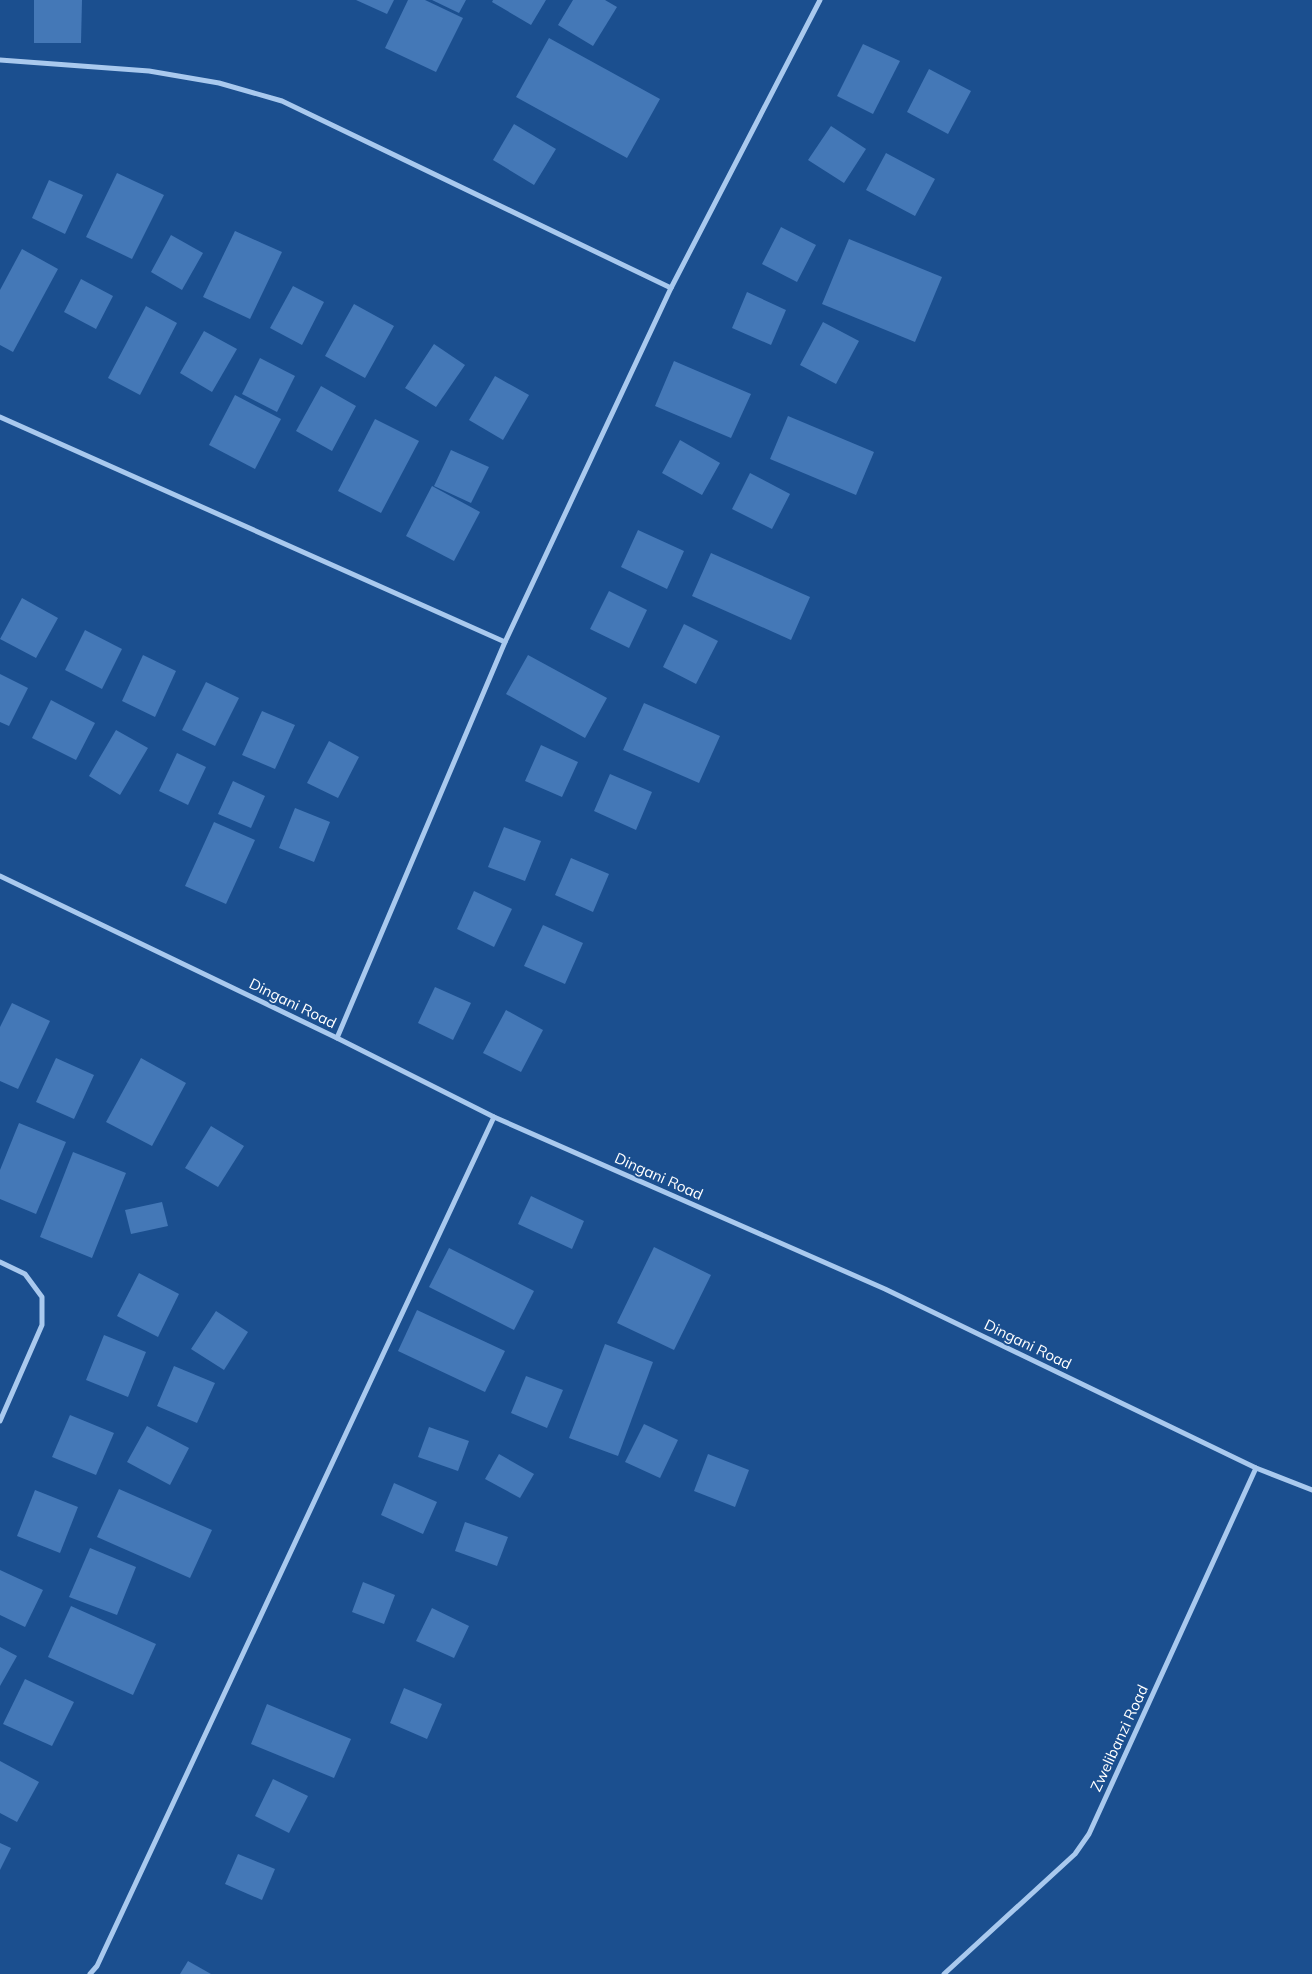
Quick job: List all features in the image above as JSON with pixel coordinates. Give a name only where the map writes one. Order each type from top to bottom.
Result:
[{"type":"street","points":[[337,1038],[505,642],[671,288],[820,0]]},
{"type":"street","points":[[0,60],[149,71],[218,83],[282,101],[671,288]]},
{"type":"street","points":[[0,417],[505,642]]},
{"type":"street","name":"Dingani Road","points":[[0,876],[337,1038],[494,1117],[885,1289],[1256,1468],[1312,1490]]},
{"type":"street","points":[[90,1974],[97,1966],[494,1117]]},
{"type":"street","points":[[0,1262],[25,1274],[42,1297],[42,1325],[0,1421]]},
{"type":"street","name":"Zwelibanzi Road","points":[[944,1974],[1075,1854],[1089,1834],[1256,1468]]},
{"type":"building","points":[[34,0],[82,0],[81,43],[34,43]]},
{"type":"building","points":[[356,0],[394,0],[387,14]]},
{"type":"building","points":[[408,0],[425,0],[463,18],[436,72],[385,48]]},
{"type":"building","points":[[432,0],[466,0],[459,13]]},
{"type":"building","points":[[493,0],[546,0],[531,25],[492,2]]},
{"type":"building","points":[[573,0],[605,0],[617,7],[593,46],[558,25]]},
{"type":"building","points":[[549,38],[660,99],[627,158],[516,97]]},
{"type":"building","points":[[863,44],[900,61],[873,114],[837,96]]},
{"type":"building","points":[[929,69],[971,91],[948,134],[907,112]]},
{"type":"building","points":[[514,124],[556,149],[534,185],[493,160]]},
{"type":"building","points":[[831,126],[866,149],[844,183],[808,160]]},
{"type":"building","points":[[886,153],[935,179],[915,216],[866,190]]},
{"type":"building","points":[[117,173],[164,195],[132,259],[86,237]]},
{"type":"building","points":[[49,180],[83,195],[65,234],[32,218]]},
{"type":"building","points":[[781,227],[816,245],[797,282],[762,264]]},
{"type":"building","points":[[235,231],[282,252],[250,319],[203,297]]},
{"type":"building","points":[[171,235],[203,253],[182,290],[151,272]]},
{"type":"building","points":[[849,239],[942,277],[915,342],[822,304]]},
{"type":"building","points":[[22,249],[58,269],[13,352],[0,345],[0,290]]},
{"type":"building","points":[[81,279],[113,296],[96,329],[64,312]]},
{"type":"building","points":[[293,286],[324,302],[302,345],[270,328]]},
{"type":"building","points":[[747,292],[786,310],[771,345],[732,328]]},
{"type":"building","points":[[354,304],[394,326],[365,378],[325,356]]},
{"type":"building","points":[[146,306],[177,323],[140,395],[108,378]]},
{"type":"building","points":[[823,322],[859,341],[836,384],[800,365]]},
{"type":"building","points":[[204,331],[237,349],[212,392],[180,373]]},
{"type":"building","points":[[434,344],[465,365],[436,407],[405,388]]},
{"type":"building","points":[[260,358],[295,376],[277,412],[242,394]]},
{"type":"building","points":[[674,361],[751,394],[731,438],[655,406]]},
{"type":"building","points":[[495,376],[529,395],[503,440],[469,420]]},
{"type":"building","points":[[321,386],[356,406],[332,451],[296,431]]},
{"type":"building","points":[[235,395],[281,419],[255,469],[209,445]]},
{"type":"building","points":[[788,416],[874,452],[856,495],[770,459]]},
{"type":"building","points":[[375,419],[419,441],[381,513],[338,491]]},
{"type":"building","points":[[680,440],[720,463],[702,495],[662,473]]},
{"type":"building","points":[[451,450],[489,467],[471,503],[434,486]]},
{"type":"building","points":[[750,473],[790,494],[772,529],[732,509]]},
{"type":"building","points":[[432,486],[480,512],[454,561],[406,536]]},
{"type":"building","points":[[638,530],[684,551],[667,589],[621,567]]},
{"type":"building","points":[[711,553],[810,597],[791,640],[692,596]]},
{"type":"building","points":[[609,591],[647,610],[629,648],[590,629]]},
{"type":"building","points":[[22,598],[58,618],[36,658],[0,639]]},
{"type":"building","points":[[684,624],[718,641],[696,684],[663,667]]},
{"type":"building","points":[[85,630],[122,649],[102,689],[65,670]]},
{"type":"building","points":[[143,655],[176,671],[155,717],[122,701]]},
{"type":"building","points":[[528,655],[607,698],[585,738],[506,694]]},
{"type":"building","points":[[0,674],[28,688],[9,726],[0,722]]},
{"type":"building","points":[[206,682],[239,698],[215,746],[182,730]]},
{"type":"building","points":[[51,700],[95,723],[76,760],[32,738]]},
{"type":"building","points":[[644,703],[720,736],[699,783],[623,750]]},
{"type":"building","points":[[262,711],[295,725],[275,769],[242,755]]},
{"type":"building","points":[[116,730],[148,748],[120,795],[89,776]]},
{"type":"building","points":[[329,741],[359,757],[338,798],[307,783]]},
{"type":"building","points":[[541,745],[578,762],[562,797],[525,781]]},
{"type":"building","points":[[177,753],[206,767],[188,805],[159,791]]},
{"type":"building","points":[[610,774],[652,792],[636,830],[594,811]]},
{"type":"building","points":[[233,781],[265,796],[251,828],[218,814]]},
{"type":"building","points":[[295,808],[330,822],[314,862],[279,848]]},
{"type":"building","points":[[214,822],[255,840],[226,904],[185,886]]},
{"type":"building","points":[[504,827],[541,841],[525,881],[488,867]]},
{"type":"building","points":[[571,858],[609,874],[593,912],[555,895]]},
{"type":"building","points":[[474,891],[512,909],[494,947],[457,929]]},
{"type":"building","points":[[543,925],[583,943],[565,984],[524,966]]},
{"type":"building","points":[[435,987],[471,1003],[453,1040],[418,1023]]},
{"type":"building","points":[[12,1003],[50,1021],[18,1089],[0,1081],[0,1027]]},
{"type":"building","points":[[506,1010],[543,1030],[521,1072],[483,1053]]},
{"type":"building","points":[[56,1058],[94,1075],[74,1119],[36,1102]]},
{"type":"building","points":[[141,1058],[186,1083],[152,1146],[106,1122]]},
{"type":"building","points":[[19,1123],[66,1142],[36,1214],[0,1199],[0,1170]]},
{"type":"building","points":[[211,1126],[244,1146],[218,1187],[185,1168]]},
{"type":"building","points":[[73,1152],[126,1173],[92,1258],[40,1237]]},
{"type":"building","points":[[531,1196],[584,1221],[572,1249],[518,1224]]},
{"type":"building","points":[[162,1202],[168,1226],[131,1234],[125,1210]]},
{"type":"building","points":[[654,1247],[711,1275],[674,1350],[617,1323]]},
{"type":"building","points":[[449,1248],[534,1291],[514,1330],[429,1287]]},
{"type":"building","points":[[139,1273],[179,1294],[158,1337],[117,1316]]},
{"type":"building","points":[[417,1310],[505,1351],[485,1392],[398,1351]]},
{"type":"building","points":[[216,1311],[248,1332],[224,1370],[191,1349]]},
{"type":"building","points":[[104,1335],[146,1352],[128,1397],[86,1380]]},
{"type":"building","points":[[605,1344],[653,1362],[618,1456],[569,1438]]},
{"type":"building","points":[[174,1366],[215,1383],[197,1423],[157,1406]]},
{"type":"building","points":[[526,1376],[563,1390],[547,1428],[511,1413]]},
{"type":"building","points":[[70,1415],[114,1433],[96,1475],[52,1457]]},
{"type":"building","points":[[644,1424],[678,1440],[660,1478],[625,1462]]},
{"type":"building","points":[[147,1426],[189,1448],[170,1485],[127,1462]]},
{"type":"building","points":[[429,1427],[469,1441],[458,1471],[418,1457]]},
{"type":"building","points":[[499,1454],[534,1474],[520,1498],[485,1479]]},
{"type":"building","points":[[708,1454],[749,1470],[735,1507],[694,1491]]},
{"type":"building","points":[[394,1483],[437,1502],[423,1534],[381,1515]]},
{"type":"building","points":[[119,1489],[212,1530],[190,1578],[97,1537]]},
{"type":"building","points":[[35,1490],[78,1507],[60,1553],[17,1536]]},
{"type":"building","points":[[465,1522],[508,1537],[497,1566],[455,1551]]},
{"type":"building","points":[[90,1548],[136,1567],[117,1615],[69,1597]]},
{"type":"building","points":[[0,1570],[43,1590],[25,1627],[0,1615]]},
{"type":"building","points":[[363,1582],[395,1595],[384,1624],[352,1612]]},
{"type":"building","points":[[71,1606],[156,1644],[133,1695],[48,1657]]},
{"type":"building","points":[[432,1608],[469,1626],[454,1658],[416,1641]]},
{"type":"building","points":[[0,1647],[17,1656],[0,1686]]},
{"type":"building","points":[[25,1679],[74,1702],[52,1746],[3,1724]]},
{"type":"building","points":[[404,1688],[442,1704],[427,1739],[390,1723]]},
{"type":"building","points":[[267,1704],[351,1739],[334,1778],[251,1744]]},
{"type":"building","points":[[0,1761],[39,1782],[17,1822],[0,1813]]},
{"type":"building","points":[[273,1779],[308,1796],[289,1833],[255,1816]]},
{"type":"building","points":[[0,1843],[11,1848],[0,1870]]},
{"type":"building","points":[[238,1854],[275,1869],[262,1900],[225,1884]]},
{"type":"building","points":[[188,1961],[211,1974],[180,1974]]}]
